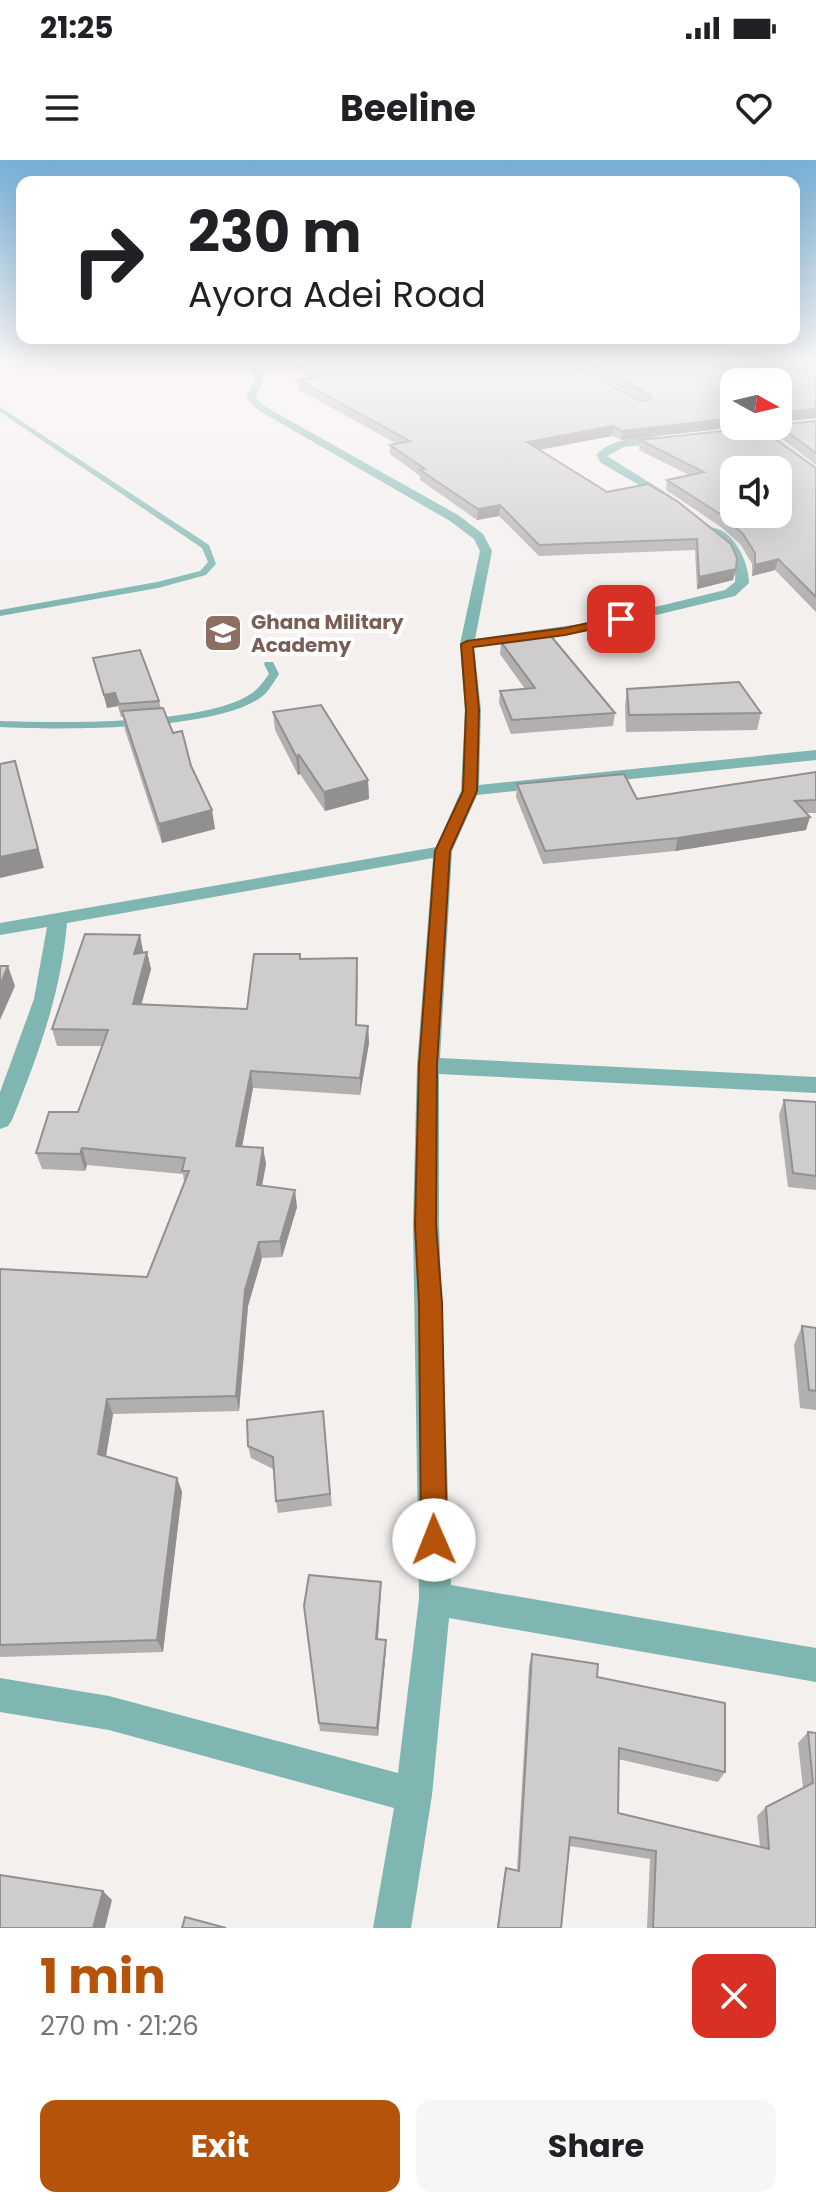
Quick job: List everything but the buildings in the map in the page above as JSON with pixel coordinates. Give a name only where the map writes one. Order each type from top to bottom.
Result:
[{"type":"street","points":[[323,443],[454,518],[484,543],[486,551],[467,644],[473,710],[470,791],[443,851],[428,1065],[426,1225],[435,1599],[414,1795],[392,1928]]},
{"type":"street","points":[[651,443],[606,450],[601,455],[605,461],[681,507]]},
{"type":"street","points":[[467,644],[594,626],[730,593],[742,583],[744,569],[737,551],[704,525]]},
{"type":"street","points":[[470,791],[816,755]]},
{"type":"street","points":[[0,929],[443,851]]},
{"type":"street","points":[[0,1120],[43,1014],[55,960],[57,920]]},
{"type":"street","points":[[428,1065],[816,1085]]},
{"type":"street","points":[[435,1599],[816,1665]]},
{"type":"street","points":[[0,1695],[109,1713],[414,1795]]},
{"type":"lane","points":[[0,613],[158,585],[203,573],[213,562],[206,547],[50,443]]},
{"type":"lane","points":[[0,724],[87,726],[194,716],[241,705],[256,698],[272,683],[274,674],[269,664]]},
{"type":"place","name":"Ghana Military Academy","points":[[223,633]]},
{"type":"route","points":[[434,1540],[426,1225],[428,1065],[443,851],[470,791],[473,710],[467,644],[565,631],[621,619]]}]
